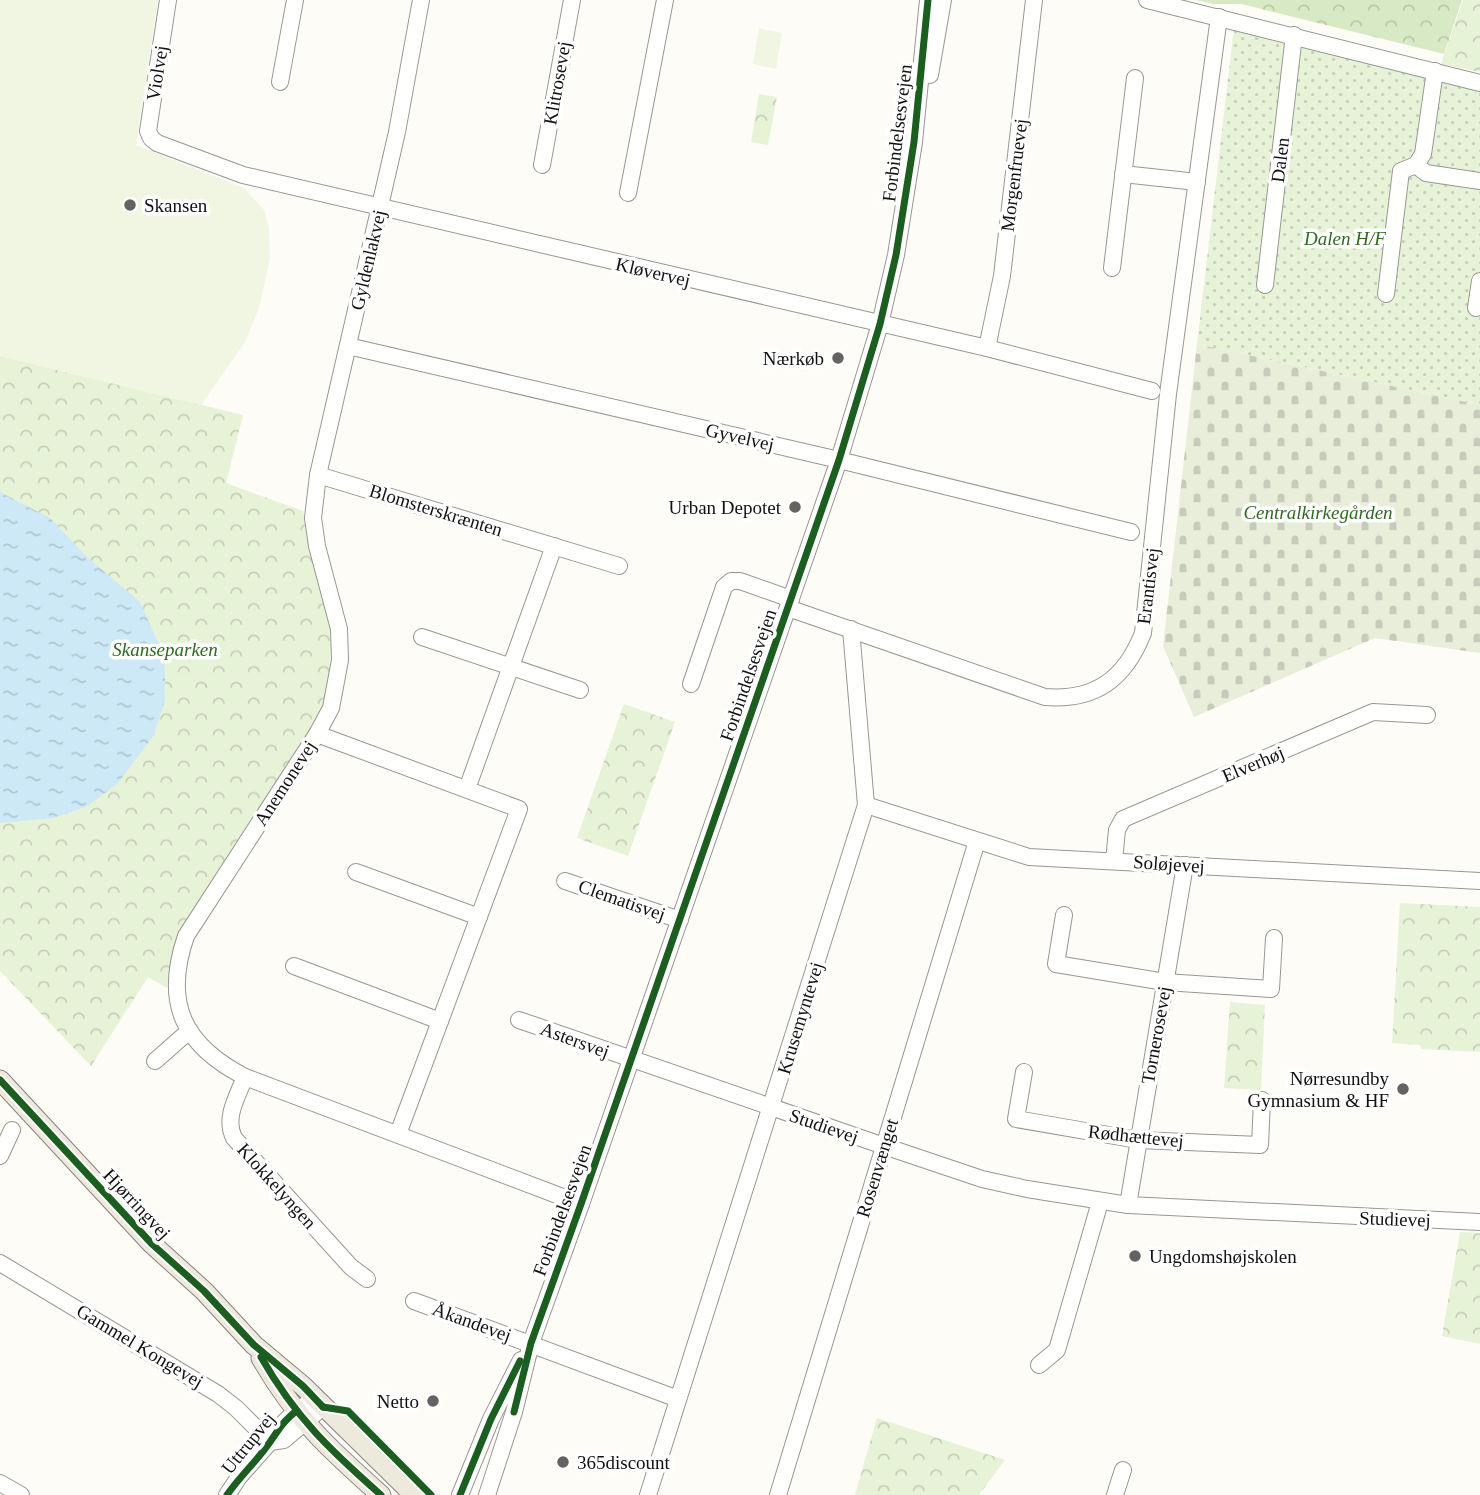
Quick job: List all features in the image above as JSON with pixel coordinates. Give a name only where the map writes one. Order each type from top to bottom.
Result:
[{"type":"main road","name":"Hjørringvej","points":[[0,1080],[152,1244],[204,1291],[254,1345],[319,1403],[414,1495]]},
{"type":"main road","name":"Hjørringvej","points":[[254,1345],[281,1392],[300,1417],[322,1442],[381,1495]]},
{"type":"street","name":"Violvej","points":[[157,143],[148,131],[168,0]]},
{"type":"street","points":[[281,82],[295,0]]},
{"type":"street","name":"Gyldenlakvej","points":[[313,518],[318,475],[381,208],[421,0]]},
{"type":"street","name":"Klitrosevej","points":[[542,165],[572,0]]},
{"type":"street","points":[[628,193],[665,0]]},
{"type":"street","name":"Forbindelsesvejen","points":[[460,1495],[494,1413],[530,1343],[581,1204],[839,460],[880,324],[896,256],[914,142],[928,0]]},
{"type":"street","name":"Forbindelsesvejen","points":[[914,142],[929,82],[943,0]]},
{"type":"street","name":"Morgenfruevej","points":[[987,348],[1002,276],[1034,0]]},
{"type":"street","points":[[1147,0],[1480,83]]},
{"type":"street","name":"Erantisvej","points":[[691,684],[724,587],[732,581],[740,581],[851,629],[1027,693],[1045,697],[1066,699],[1101,688],[1128,661],[1143,633],[1168,394],[1219,17]]},
{"type":"street","name":"Dalen","points":[[1265,285],[1294,35]]},
{"type":"street","points":[[1386,294],[1401,171],[1416,165],[1423,154],[1435,71]]},
{"type":"street","points":[[1112,268],[1135,78]]},
{"type":"street","name":"Kløvervej","points":[[157,143],[243,175],[987,348],[1152,391]]},
{"type":"street","points":[[1416,165],[1426,173],[1480,181]]},
{"type":"street","points":[[1123,174],[1197,183]]},
{"type":"street","points":[[1476,308],[1480,281]]},
{"type":"street","name":"Gyvelvej","points":[[348,346],[839,460],[1131,532]]},
{"type":"street","name":"Blomsterskrænten","points":[[318,475],[619,566]]},
{"type":"street","name":"Anemonevej","points":[[313,518],[317,547],[339,629],[340,660],[331,708],[317,734],[186,936],[177,961],[179,1010],[189,1031],[207,1053],[224,1067],[581,1204]]},
{"type":"street","points":[[467,789],[554,546]]},
{"type":"street","name":"Krusemyntevej","points":[[648,1495],[866,805],[851,629]]},
{"type":"street","points":[[422,637],[580,690]]},
{"type":"street","name":"Elverhøj","points":[[1114,861],[1117,830],[1123,820],[1373,712],[1427,715]]},
{"type":"street","points":[[317,734],[519,809],[398,1134]]},
{"type":"street","name":"Soløjevej","points":[[866,805],[1029,857],[1480,881]]},
{"type":"street","name":"Rosenvænget","points":[[778,1495],[977,841]]},
{"type":"street","name":"Tornerosevej","points":[[1128,1205],[1185,865]]},
{"type":"street","points":[[356,872],[479,918]]},
{"type":"street","name":"Clematisvej","points":[[565,881],[680,920]]},
{"type":"street","points":[[1064,915],[1056,964],[1165,982],[1271,989],[1274,937]]},
{"type":"street","points":[[294,966],[440,1021]]},
{"type":"street","name":"Astersvej","points":[[519,1020],[631,1060]]},
{"type":"street","points":[[155,1061],[189,1031]]},
{"type":"street","name":"Studievej","points":[[631,1060],[982,1179],[1100,1202],[1480,1222]]},
{"type":"street","name":"Rødhættevej","points":[[1024,1072],[1016,1119],[1138,1140],[1260,1145],[1262,1100]]},
{"type":"street","name":"Klokkelyngen","points":[[245,1077],[230,1116],[229,1129],[234,1138],[351,1267],[367,1279]]},
{"type":"street","points":[[0,1156],[12,1130]]},
{"type":"street","points":[[1039,1365],[1056,1350],[1100,1202]]},
{"type":"street","name":"Gammel Kongevej","points":[[0,1263],[218,1394],[271,1442]]},
{"type":"street","name":"Åkandevej","points":[[414,1301],[530,1343]]},
{"type":"street","points":[[530,1343],[678,1399]]},
{"type":"street","name":"Forbindelsesvejen","points":[[487,1495],[514,1412],[530,1343]]},
{"type":"street","name":"Uttrupvej","points":[[227,1495],[239,1477],[271,1442],[276,1430],[319,1403]]},
{"type":"street","points":[[472,1495],[494,1413],[514,1412]]},
{"type":"street","points":[[1115,1495],[1123,1470]]},
{"type":"street","points":[[0,1483],[21,1495]]},
{"type":"green space","name":"Skansen","points":[[0,0],[158,0],[136,145],[244,188],[264,210],[269,229],[270,258],[259,308],[245,342],[201,405],[0,356]]},
{"type":"green space","points":[[1195,0],[1462,0],[1444,54],[1241,4],[1213,4]]},
{"type":"green space","points":[[1463,0],[1480,0],[1480,72],[1441,64]]},
{"type":"green space","points":[[759,28],[782,33],[776,69],[753,64]]},
{"type":"green space","name":"Dalen H/F","points":[[1234,28],[1480,89],[1480,405],[1197,344]]},
{"type":"green space","points":[[759,94],[777,97],[768,145],[751,142]]},
{"type":"green space","name":"Centralkirkegården","points":[[1197,344],[1480,405],[1480,653],[1375,638],[1194,717],[1163,646]]},
{"type":"green space","name":"Skanseparken","points":[[0,356],[243,415],[226,483],[303,511],[332,636],[327,693],[316,723],[179,933],[171,958],[167,988],[148,977],[91,1066],[0,971]]},
{"type":"green space","points":[[624,704],[675,722],[628,856],[577,838]]},
{"type":"green space","points":[[1400,903],[1480,907],[1480,1052],[1421,1049],[1420,1045],[1392,1043]]},
{"type":"green space","points":[[1230,1002],[1265,1005],[1261,1090],[1224,1088]]},
{"type":"green space","points":[[1460,1232],[1480,1233],[1480,1344],[1442,1336]]},
{"type":"green space","points":[[877,1418],[1005,1460],[979,1495],[855,1495]]},
{"type":"water","points":[[0,492],[50,518],[86,556],[140,602],[165,658],[165,700],[154,735],[118,783],[88,806],[53,818],[0,823]]},
{"type":"cycle path","points":[[514,1412],[531,1343],[839,460],[880,324],[896,255],[914,142],[928,0]]},
{"type":"cycle path","points":[[0,1080],[152,1244],[204,1291],[254,1345],[303,1386],[323,1407]]},
{"type":"cycle path","points":[[261,1357],[287,1398],[315,1432],[381,1495]]},
{"type":"cycle path","points":[[460,1495],[491,1419],[520,1361]]},
{"type":"cycle path","points":[[323,1407],[348,1411],[431,1495]]},
{"type":"cycle path","points":[[227,1495],[295,1412]]},
{"type":"place","name":"Skansen","points":[[130,205]]},
{"type":"place","name":"Nærkøb","points":[[838,358]]},
{"type":"place","name":"Urban Depotet","points":[[795,507]]},
{"type":"place","name":"Nørresundby Gymnasium & HF","points":[[1403,1089]]},
{"type":"place","name":"Ungdomshøjskolen","points":[[1135,1256]]},
{"type":"place","name":"Netto","points":[[433,1401]]},
{"type":"place","name":"365discount","points":[[563,1462]]}]
